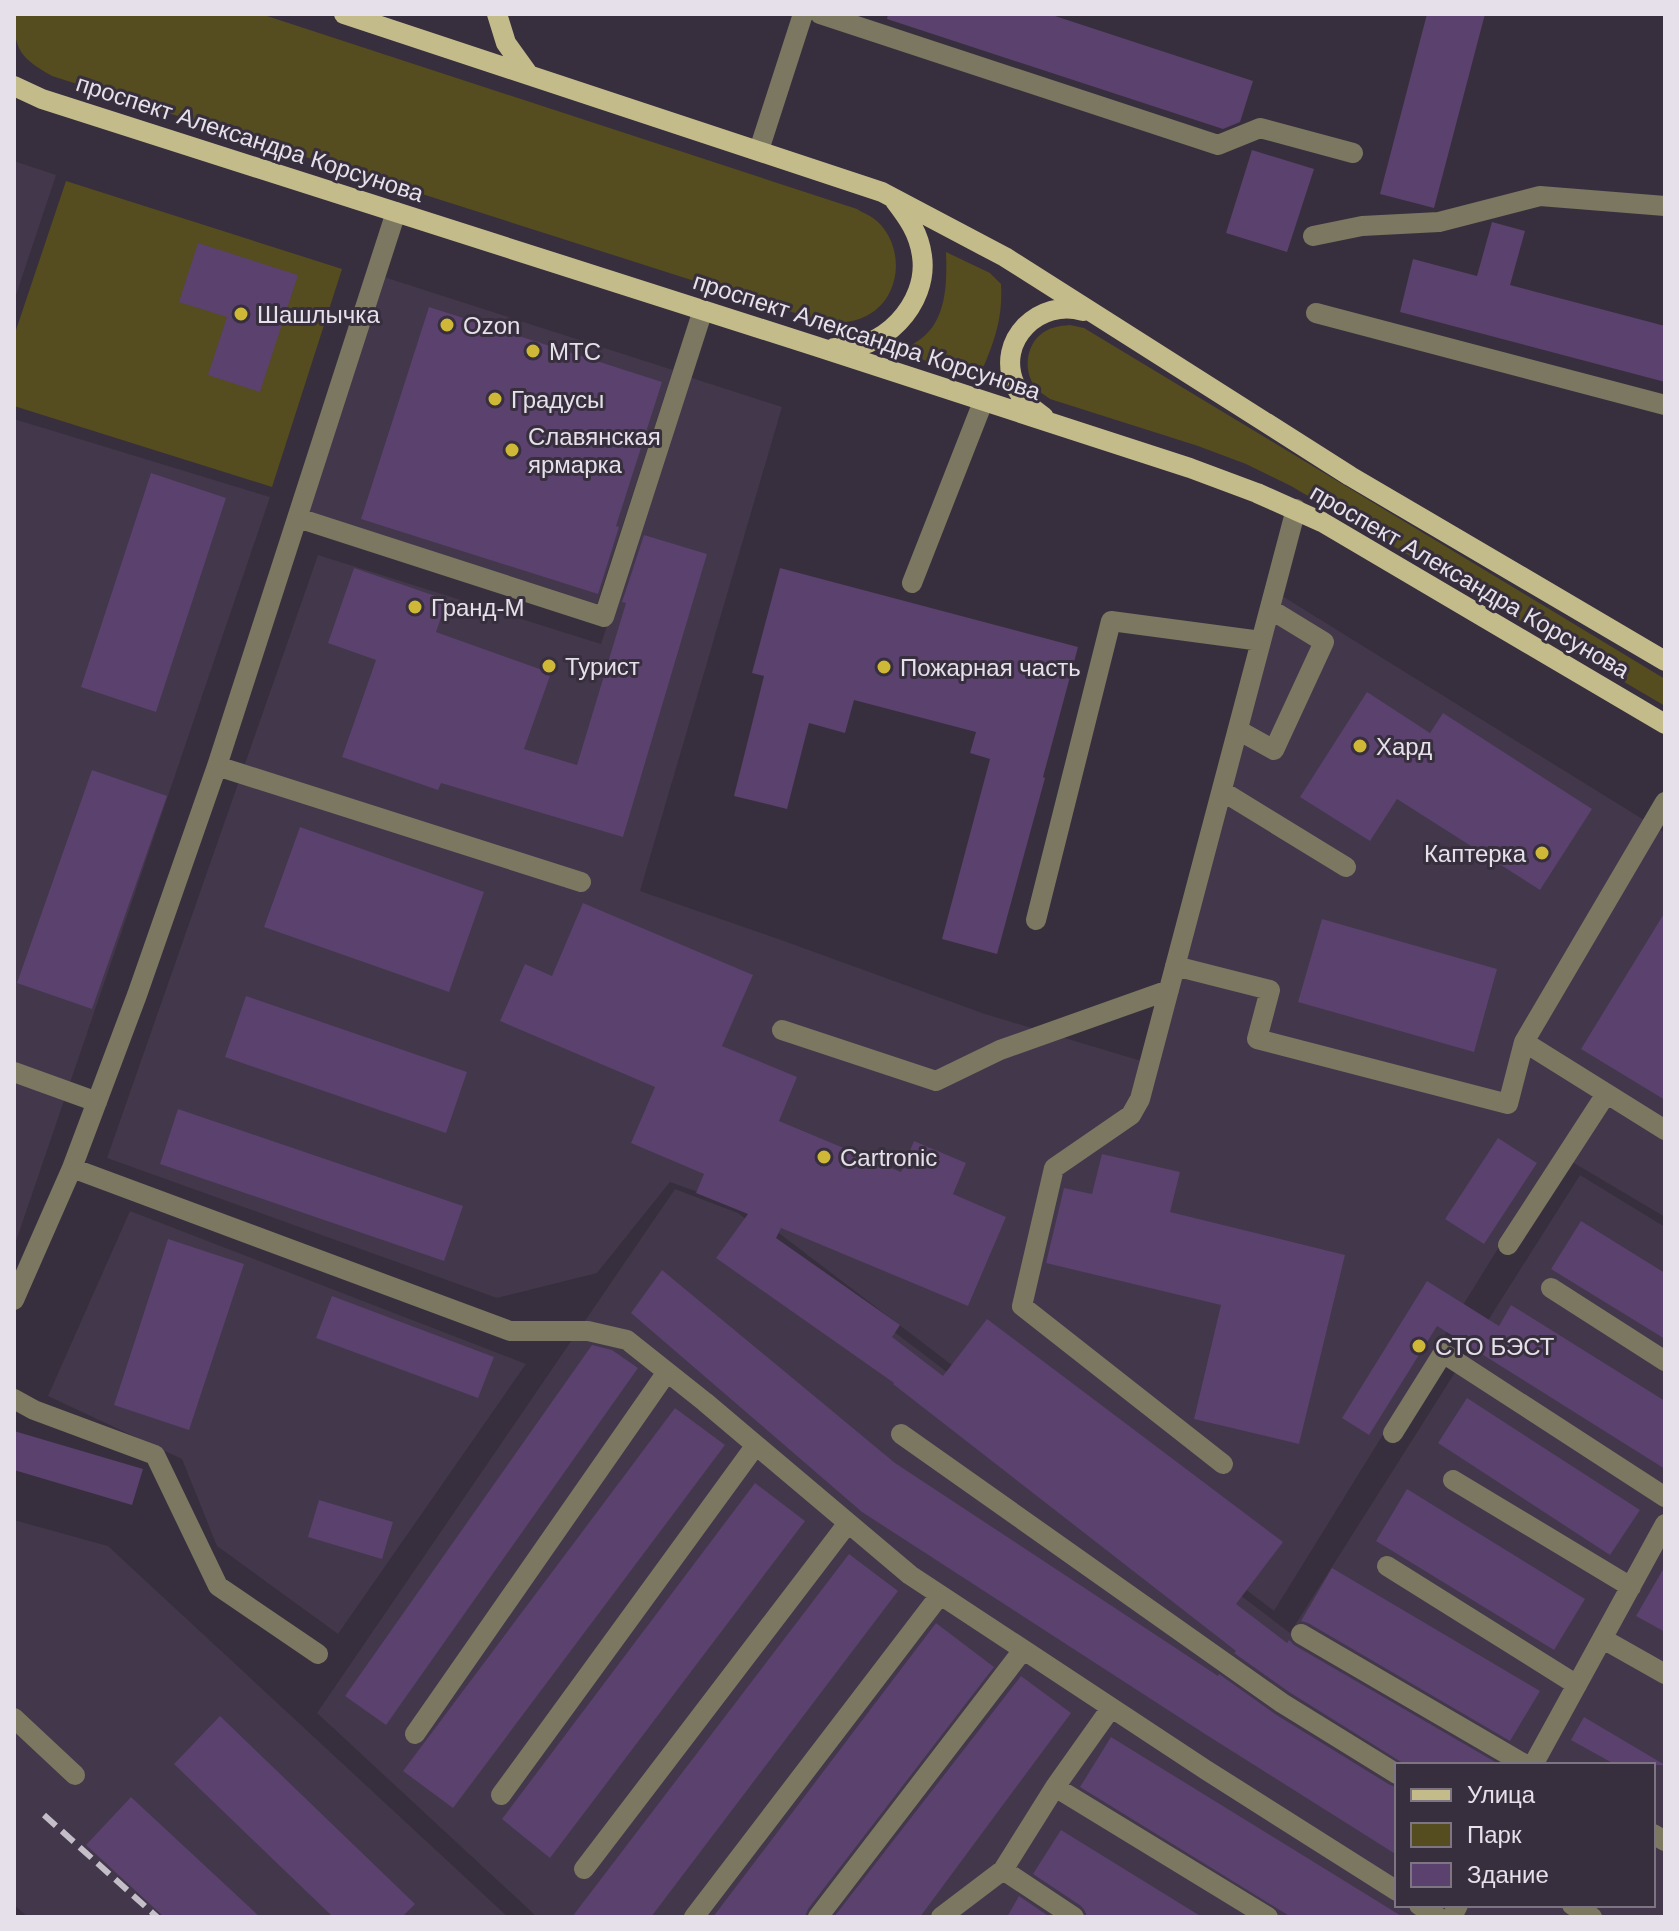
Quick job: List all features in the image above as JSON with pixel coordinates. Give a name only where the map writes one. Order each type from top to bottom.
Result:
[{"type":"main road","name":"проспект Александра Корсунова","points":[[344,14],[882,192],[1005,257],[1350,476],[1665,661]]},
{"type":"main road","points":[[497,14],[506,43],[529,75]]},
{"type":"main road","name":"проспект Александра Корсунова","points":[[18,87],[1190,468],[1296,509],[1336,530],[1665,724]]},
{"type":"main road","points":[[815,346],[845,349],[877,340],[903,320],[919,291],[923,258],[914,226],[895,201],[882,192]]},
{"type":"main road","points":[[1069,429],[1042,416],[1023,400],[1013,383],[1010,361],[1015,341],[1028,322],[1048,310],[1071,307],[1091,313]]},
{"type":"street","points":[[759,150],[803,14]]},
{"type":"street","points":[[820,14],[1218,145],[1260,128],[1353,153]]},
{"type":"street","points":[[1313,236],[1362,226],[1439,222],[1540,196],[1665,206]]},
{"type":"street","points":[[14,1300],[72,1168],[217,766],[396,212]]},
{"type":"street","points":[[298,518],[604,617],[703,310]]},
{"type":"street","points":[[1316,313],[1665,405]]},
{"type":"street","points":[[912,583],[983,402]]},
{"type":"street","points":[[1223,1464],[1022,1306],[1054,1168],[1131,1115],[1140,1099],[1296,509]]},
{"type":"street","points":[[1238,730],[1274,750],[1324,642],[1270,609]]},
{"type":"street","points":[[1036,920],[1111,621],[1261,641]]},
{"type":"street","points":[[217,766],[581,882]]},
{"type":"street","points":[[1222,791],[1346,867]]},
{"type":"street","points":[[1175,966],[1270,990],[1257,1039],[1508,1104],[1524,1042],[1665,802]]},
{"type":"street","points":[[782,1030],[936,1081],[1000,1050],[1169,990]]},
{"type":"street","points":[[1524,1042],[1665,1130]]},
{"type":"street","points":[[14,1072],[97,1102]]},
{"type":"street","points":[[1508,1245],[1606,1094]]},
{"type":"street","points":[[72,1168],[510,1331],[588,1331],[627,1340],[910,1575],[1206,1770],[1395,1890]]},
{"type":"street","points":[[1551,1288],[1665,1361]]},
{"type":"street","points":[[1393,1433],[1443,1353],[1665,1497]]},
{"type":"street","points":[[415,1734],[667,1372]]},
{"type":"street","points":[[14,1399],[34,1410],[155,1455],[218,1586],[318,1654]]},
{"type":"street","points":[[901,1434],[1282,1703],[1395,1773]]},
{"type":"street","points":[[501,1795],[756,1445]]},
{"type":"street","points":[[1453,1480],[1631,1587]]},
{"type":"street","points":[[584,1869],[848,1523]]},
{"type":"street","points":[[1534,1763],[1662,1535]]},
{"type":"street","points":[[1387,1566],[1577,1685]]},
{"type":"street","points":[[694,1917],[940,1595]]},
{"type":"street","points":[[1301,1634],[1523,1763]]},
{"type":"street","points":[[1603,1639],[1665,1674]]},
{"type":"street","points":[[818,1917],[1023,1650]]},
{"type":"street","points":[[941,1917],[1003,1870],[1055,1787],[1111,1708]]},
{"type":"street","points":[[14,1718],[75,1775]]},
{"type":"street","points":[[1055,1787],[1268,1917]]},
{"type":"street","points":[[1003,1870],[1074,1917]]},
{"type":"shaded area","points":[[14,161],[56,175],[14,301]]},
{"type":"shaded area","name":"Славянская ярмарка","points":[[384,277],[673,370],[597,604],[307,511]]},
{"type":"shaded area","points":[[689,377],[782,407],[640,891],[985,1014],[1158,1066],[1279,594],[1665,833],[1665,1217],[1557,1153],[1274,1611],[750,1211],[670,1182],[597,1273],[497,1298],[107,1158],[318,555],[601,644]]},
{"type":"shaded area","points":[[14,419],[270,497],[14,1247]]},
{"type":"shaded area","points":[[1580,1175],[1665,1227],[1665,1917],[537,1917],[317,1713],[675,1189],[738,1213],[1290,1633]]},
{"type":"shaded area","points":[[130,1211],[526,1364],[338,1634],[217,1546],[182,1459],[48,1396]]},
{"type":"shaded area","points":[[14,1520],[108,1546],[508,1917],[28,1917],[14,1905]]},
{"type":"green space","points":[[14,14],[261,14],[857,209],[878,222],[893,246],[896,260],[892,287],[886,299],[864,317],[842,322],[820,321],[52,76],[21,52]]},
{"type":"green space","points":[[66,181],[342,269],[272,487],[14,406],[14,336]]},
{"type":"green space","points":[[946,252],[990,273],[1001,284],[999,321],[979,378],[899,352],[930,330],[941,310]]},
{"type":"green space","points":[[1070,325],[1084,328],[1665,679],[1665,706],[1291,486],[1246,464],[1198,446],[1050,399],[1031,381],[1029,353],[1043,332]]},
{"type":"building","points":[[888,14],[1049,14],[1253,81],[1240,122],[1223,129],[887,19]]},
{"type":"building","points":[[1427,14],[1485,14],[1434,208],[1380,194]]},
{"type":"building","points":[[1252,150],[1314,169],[1287,252],[1226,233]]},
{"type":"building","points":[[1492,222],[1525,231],[1510,285],[1665,326],[1665,382],[1400,312],[1413,259],[1477,276]]},
{"type":"building","points":[[198,243],[298,275],[260,392],[208,375],[227,317],[179,302]]},
{"type":"building","name":"Славянская ярмарка","points":[[429,307],[662,382],[616,526],[619,527],[598,594],[361,519]]},
{"type":"building","points":[[151,473],[226,498],[156,712],[81,687]]},
{"type":"building","points":[[644,535],[707,554],[623,837],[441,783],[438,790],[342,757],[376,660],[328,643],[354,568],[447,600],[436,632],[551,673],[524,749],[577,765]]},
{"type":"building","points":[[780,568],[1078,647],[997,954],[942,939],[990,759],[970,753],[976,732],[854,700],[845,733],[809,723],[787,809],[734,796],[764,676],[752,673]]},
{"type":"building","points":[[1367,692],[1430,733],[1443,713],[1592,809],[1540,890],[1397,799],[1370,841],[1300,797]]},
{"type":"building","points":[[92,770],[167,796],[92,1009],[17,983]]},
{"type":"building","points":[[300,827],[484,892],[449,992],[264,927]]},
{"type":"building","points":[[583,903],[753,975],[722,1046],[797,1077],[779,1121],[901,1172],[914,1141],[966,1163],[953,1194],[1006,1217],[968,1306],[781,1228],[776,1238],[900,1325],[892,1337],[943,1376],[987,1319],[1283,1542],[1236,1604],[1287,1643],[1289,1640],[1497,1763],[1403,1763],[1289,1692],[1234,1653],[1236,1651],[894,1383],[716,1258],[748,1214],[696,1193],[704,1174],[631,1143],[655,1087],[500,1021],[525,964],[552,976]]},
{"type":"building","points":[[1665,912],[1665,1100],[1581,1049]]},
{"type":"building","points":[[1322,919],[1497,969],[1474,1052],[1298,1002]]},
{"type":"building","points":[[246,996],[467,1072],[446,1133],[225,1057]]},
{"type":"building","points":[[178,1109],[463,1206],[444,1261],[160,1164]]},
{"type":"building","points":[[1498,1138],[1537,1163],[1484,1244],[1445,1219]]},
{"type":"building","points":[[1102,1154],[1180,1172],[1170,1212],[1345,1255],[1299,1444],[1194,1419],[1221,1305],[1046,1263],[1064,1188],[1092,1194]]},
{"type":"building","points":[[1581,1221],[1665,1273],[1665,1339],[1551,1269]]},
{"type":"building","points":[[168,1239],[244,1264],[189,1430],[114,1405]]},
{"type":"building","points":[[662,1270],[895,1463],[1219,1674],[1275,1714],[1395,1786],[1395,1854],[862,1512],[631,1313]]},
{"type":"building","points":[[1427,1281],[1499,1326],[1511,1305],[1665,1401],[1665,1469],[1437,1326],[1369,1435],[1342,1418]]},
{"type":"building","points":[[332,1296],[494,1357],[478,1398],[316,1338]]},
{"type":"building","points":[[592,1345],[612,1350],[638,1368],[386,1725],[345,1696]]},
{"type":"building","points":[[1467,1398],[1640,1510],[1610,1555],[1438,1443]]},
{"type":"building","points":[[675,1408],[725,1445],[453,1808],[403,1771]]},
{"type":"building","points":[[14,1431],[143,1469],[132,1505],[14,1470]]},
{"type":"building","points":[[755,1483],[805,1521],[550,1858],[502,1819]]},
{"type":"building","points":[[1407,1489],[1585,1599],[1554,1650],[1376,1541]]},
{"type":"building","points":[[319,1500],[393,1522],[382,1559],[308,1537]]},
{"type":"building","points":[[849,1554],[898,1591],[651,1917],[572,1917]]},
{"type":"building","points":[[1665,1566],[1665,1632],[1636,1616]]},
{"type":"building","points":[[1332,1568],[1540,1691],[1510,1741],[1301,1621]]},
{"type":"building","points":[[936,1623],[994,1667],[808,1909],[805,1917],[713,1917]]},
{"type":"building","points":[[1021,1676],[1071,1713],[920,1917],[834,1917]]},
{"type":"building","points":[[220,1716],[415,1904],[402,1917],[333,1917],[174,1764]]},
{"type":"building","points":[[1584,1717],[1665,1765],[1612,1763],[1571,1740]]},
{"type":"building","points":[[1111,1737],[1403,1917],[1291,1917],[1080,1787]]},
{"type":"building","points":[[131,1797],[260,1917],[164,1917],[86,1845]]},
{"type":"building","points":[[1061,1830],[1202,1917],[1087,1917],[1081,1906],[1033,1874]]},
{"type":"building","points":[[1019,1896],[1050,1917],[1007,1917]]},
{"type":"railway","points":[[44,1815],[157,1917]]},
{"type":"place","name":"Шашлычка","points":[[241,314]]},
{"type":"place","name":"Ozon","points":[[447,325]]},
{"type":"place","name":"МТС","points":[[533,351]]},
{"type":"place","name":"Градусы","points":[[495,399]]},
{"type":"place","name":"Славянская ярмарка","points":[[512,450]]},
{"type":"place","name":"Гранд-М","points":[[415,607]]},
{"type":"place","name":"Турист","points":[[549,666]]},
{"type":"place","name":"Пожарная часть","points":[[884,667]]},
{"type":"place","name":"Хард","points":[[1360,746]]},
{"type":"place","name":"Каптерка","points":[[1542,853]]},
{"type":"place","name":"Cartronic","points":[[824,1157]]},
{"type":"place","name":"СТО БЭСТ","points":[[1419,1346]]}]
